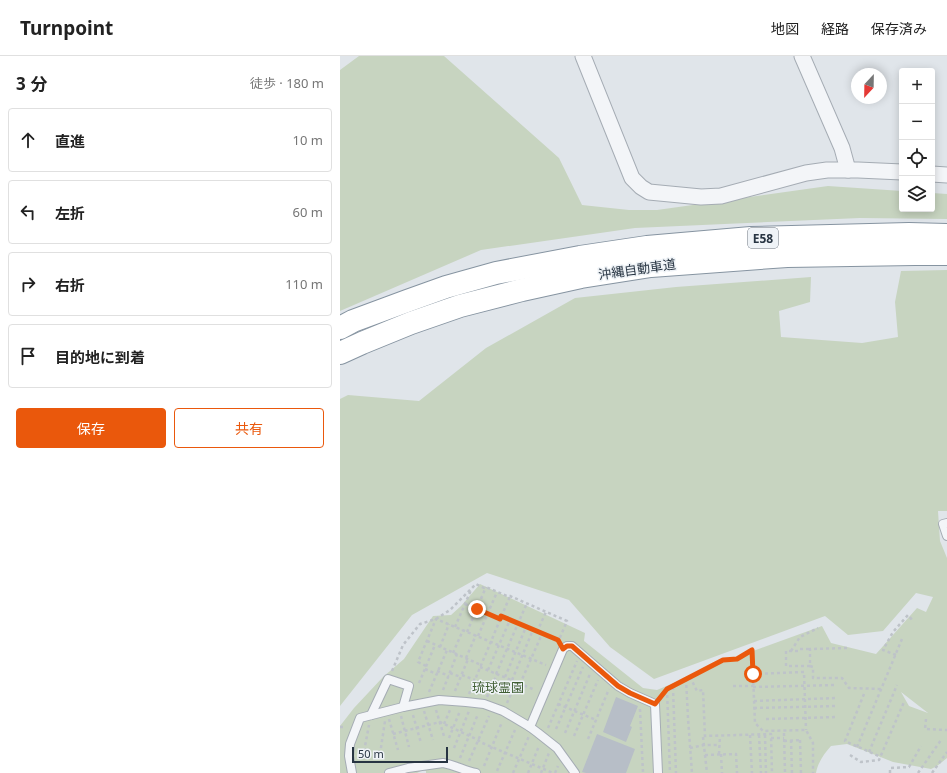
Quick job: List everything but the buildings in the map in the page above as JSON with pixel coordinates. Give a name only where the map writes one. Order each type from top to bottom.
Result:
[{"type":"highway","name":"沖縄自動車道","points":[[340,353],[411,323],[460,306],[522,290],[580,267],[647,247],[751,238],[910,234],[947,235]]},
{"type":"highway","name":"沖縄自動車道","points":[[340,328],[353,321],[446,287],[496,273],[580,267],[651,266],[787,256],[947,254]]},
{"type":"street","points":[[583,56],[632,178],[641,188],[650,192],[701,197],[721,196],[806,173],[827,170],[899,172]]},
{"type":"street","points":[[802,56],[842,148],[848,170]]},
{"type":"street","points":[[935,174],[947,175]]},
{"type":"lane","points":[[947,523],[943,524],[947,536]]},
{"type":"lane","points":[[529,731],[563,649],[567,646],[572,646],[612,681],[630,693],[655,704],[658,773]]},
{"type":"lane","points":[[371,715],[388,679],[409,686],[405,707]]},
{"type":"lane","points":[[352,773],[349,756],[350,744],[360,718],[436,700],[451,704],[466,702],[484,704],[553,745],[575,773]]},
{"type":"lane","points":[[389,773],[408,768],[443,763],[476,773]]},
{"type":"path","points":[[388,679],[403,645],[420,624],[436,619],[450,610],[476,584],[510,596],[567,621],[558,640]]},
{"type":"path","points":[[467,632],[486,587]]},
{"type":"path","points":[[455,627],[472,589]]},
{"type":"path","points":[[444,724],[467,659],[497,592]]},
{"type":"path","points":[[466,702],[510,596]]},
{"type":"path","points":[[484,704],[527,603]]},
{"type":"path","points":[[465,604],[488,614],[510,620],[558,640],[563,649]]},
{"type":"path","points":[[537,632],[546,612]]},
{"type":"path","points":[[896,656],[883,650],[893,632],[908,615],[913,621]]},
{"type":"path","points":[[436,619],[555,669]]},
{"type":"path","points":[[436,619],[418,662],[437,673],[461,676],[475,680]]},
{"type":"path","points":[[488,670],[510,620]]},
{"type":"path","points":[[440,647],[449,624]]},
{"type":"path","points":[[505,677],[526,627]]},
{"type":"path","points":[[791,651],[800,637],[818,628]]},
{"type":"path","points":[[454,653],[463,630]]},
{"type":"path","points":[[512,680],[533,630]]},
{"type":"path","points":[[520,684],[542,634]]},
{"type":"path","points":[[857,747],[902,639]]},
{"type":"path","points":[[427,641],[488,670],[544,694]]},
{"type":"path","points":[[410,747],[405,731],[405,707],[426,667],[435,645]]},
{"type":"path","points":[[810,666],[786,666],[786,651],[847,648]]},
{"type":"path","points":[[810,649],[810,666],[813,667],[813,678],[842,678],[849,688],[881,689]]},
{"type":"path","points":[[433,740],[423,703],[446,650]]},
{"type":"path","points":[[655,704],[667,689],[723,660],[737,659],[752,650],[754,723],[763,731],[806,730]]},
{"type":"path","points":[[444,736],[436,700],[457,654]]},
{"type":"path","points":[[547,729],[583,656]]},
{"type":"path","points":[[556,729],[583,656]]},
{"type":"path","points":[[565,733],[594,665]]},
{"type":"path","points":[[574,736],[602,672]]},
{"type":"path","points":[[753,674],[804,672],[806,730],[813,743],[813,773]]},
{"type":"path","points":[[690,677],[696,691],[702,690],[705,736],[771,734],[772,773]]},
{"type":"path","points":[[686,679],[692,773]]},
{"type":"path","points":[[588,739],[612,681]]},
{"type":"path","points":[[484,766],[516,682]]},
{"type":"path","points":[[733,686],[836,685]]},
{"type":"path","points":[[869,752],[898,685]]},
{"type":"path","points":[[673,687],[676,773]]},
{"type":"path","points":[[667,689],[670,773]]},
{"type":"path","points":[[864,694],[845,741],[881,756]]},
{"type":"path","points":[[754,701],[837,698]]},
{"type":"path","points":[[850,755],[860,762],[880,760],[904,702]]},
{"type":"path","points":[[558,704],[596,720]]},
{"type":"path","points":[[754,708],[837,706]]},
{"type":"path","points":[[405,707],[417,728],[421,743]]},
{"type":"path","points":[[448,738],[461,709]]},
{"type":"path","points":[[640,709],[643,773]]},
{"type":"path","points":[[387,711],[398,750]]},
{"type":"path","points":[[380,754],[387,711]]},
{"type":"path","points":[[454,748],[470,711]]},
{"type":"path","points":[[460,758],[478,714]]},
{"type":"path","points":[[363,757],[371,715]]},
{"type":"path","points":[[468,763],[489,715]]},
{"type":"path","points":[[766,719],[837,717]]},
{"type":"path","points":[[926,719],[925,729],[947,730]]},
{"type":"path","points":[[393,734],[440,722],[469,735],[480,742],[553,773]]},
{"type":"path","points":[[497,771],[516,727]]},
{"type":"path","points":[[513,773],[529,731]]},
{"type":"path","points":[[784,733],[785,773]]},
{"type":"path","points":[[765,734],[766,773]]},
{"type":"path","points":[[750,735],[752,773]]},
{"type":"path","points":[[759,735],[761,773]]},
{"type":"path","points":[[720,736],[719,745],[722,773]]},
{"type":"path","points":[[703,737],[707,773]]},
{"type":"path","points":[[772,738],[801,740],[801,773]]},
{"type":"path","points":[[791,740],[792,773]]},
{"type":"path","points":[[918,773],[941,740]]},
{"type":"path","points":[[528,773],[540,744]]},
{"type":"path","points":[[541,773],[553,745]]},
{"type":"path","points":[[690,748],[704,745],[719,745]]},
{"type":"path","points":[[890,773],[890,768],[908,767],[921,746]]},
{"type":"path","points":[[932,773],[947,752]]},
{"type":"path","points":[[705,755],[736,754],[737,773]]},
{"type":"green space","points":[[359,56],[444,56],[559,158],[582,205],[629,210],[657,210],[828,186],[899,191],[899,212],[935,212],[935,193],[947,194],[947,219],[860,218],[635,228],[481,250],[340,311],[340,70]]},
{"type":"green space","name":"琉球霊園","points":[[947,270],[947,511],[938,511],[940,541],[947,558],[947,758],[931,769],[893,762],[847,744],[831,746],[818,765],[816,773],[426,773],[426,771],[423,770],[417,773],[340,773],[340,726],[354,708],[383,677],[404,659],[433,616],[451,615],[480,584],[585,633],[584,641],[643,688],[657,690],[734,658],[822,626],[831,643],[876,654],[917,608],[926,612],[933,597],[916,593],[883,631],[848,635],[825,616],[654,679],[610,647],[569,600],[487,573],[412,615],[340,706],[340,399],[348,395],[419,401],[486,348],[575,298],[676,287],[811,277],[810,302],[779,311],[781,337],[862,343],[898,337],[895,302],[901,271]],"holes":[[[901,692],[928,713],[909,706]]]},
{"type":"route","points":[[477,609],[500,619],[501,616],[558,640],[563,649],[567,646],[572,646],[618,686],[655,704],[667,689],[723,660],[737,659],[752,650],[753,674]]}]
